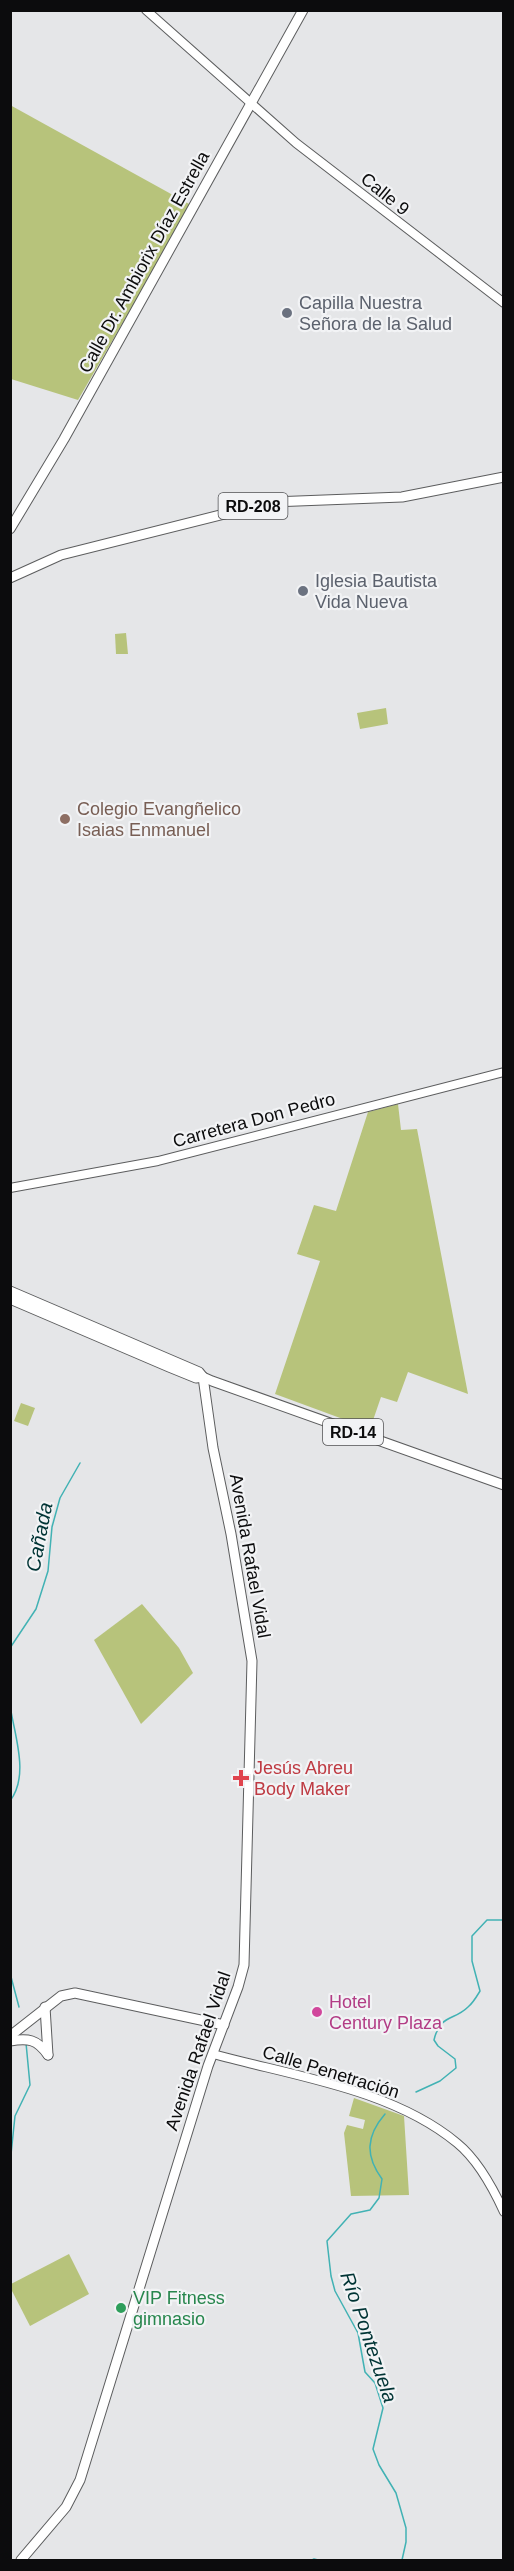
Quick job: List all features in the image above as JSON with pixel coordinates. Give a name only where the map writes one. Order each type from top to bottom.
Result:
[{"type":"main road","name":"Calle Dr. Ambiorix Díaz Estrella","points":[[10,529],[64,439],[303,10]]},
{"type":"main road","name":"RD-208","points":[[10,579],[61,555],[272,502],[402,497],[504,477]]},
{"type":"main road","name":"RD-14","points":[[10,1291],[199,1372],[203,1377]]},
{"type":"main road","name":"RD-14","points":[[10,1299],[196,1378],[203,1377],[504,1485]]},
{"type":"main road","name":"Avenida Rafael Vidal","points":[[21,2560],[66,2507],[80,2480],[213,2054],[244,1965],[252,1661],[233,1545],[213,1448],[203,1377]]},
{"type":"main road","points":[[10,2036],[61,1996],[75,1993],[224,2025]]},
{"type":"main road","points":[[10,2042],[28,2039],[36,2041],[48,2055],[45,2007]]},
{"type":"street","name":"Calle 9","points":[[146,10],[251,105],[405,229],[504,303]]},
{"type":"street","name":"Carretera Don Pedro","points":[[10,1188],[158,1161],[504,1072]]},
{"type":"street","name":"Calle Penetración","points":[[213,2054],[352,2090],[401,2109],[458,2144],[480,2170],[504,2212]]},
{"type":"green space","points":[[10,105],[191,205],[78,400],[11,379]]},
{"type":"green space","points":[[126,633],[128,654],[116,654],[115,634]]},
{"type":"green space","points":[[386,708],[388,724],[360,729],[357,713]]},
{"type":"green space","points":[[398,1104],[401,1130],[417,1129],[468,1394],[408,1372],[397,1402],[381,1397],[370,1429],[275,1394],[320,1261],[297,1254],[314,1205],[336,1211],[368,1112]]},
{"type":"green space","points":[[21,1403],[35,1408],[28,1426],[14,1421]]},
{"type":"green space","points":[[142,1604],[179,1648],[193,1673],[141,1724],[94,1640]]},
{"type":"green space","points":[[354,2098],[404,2116],[409,2195],[351,2196],[344,2133],[347,2125],[363,2129],[365,2120],[349,2116]]},
{"type":"green space","points":[[69,2254],[89,2294],[30,2326],[11,2289],[11,2284]]},
{"type":"waterway","name":"Cañada","points":[[10,1648],[36,1609],[48,1571],[52,1527],[60,1498],[80,1463]]},
{"type":"waterway","name":"Cañada","points":[[10,1705],[20,1767],[16,1791],[10,1801]]},
{"type":"waterway","points":[[416,2092],[440,2081],[456,2068],[455,2059],[434,2040],[440,2026],[470,2005],[480,1991],[472,1961],[472,1936],[487,1920],[504,1920]]},
{"type":"waterway","name":"Cañada","points":[[10,1973],[19,2007]]},
{"type":"waterway","name":"Cañada","points":[[10,2164],[15,2116],[30,2085],[26,2043]]},
{"type":"waterway","name":"Río Pontezuela","points":[[385,2114],[374,2130],[370,2146],[370,2154],[376,2171],[382,2179],[379,2198],[370,2210],[351,2214],[327,2241],[335,2291],[358,2333],[365,2372],[375,2383],[383,2408],[373,2449],[379,2465],[396,2493],[406,2528],[402,2560]]},
{"type":"waterway","name":"Río Pontezuela","points":[[312,2560],[318,2560]]},
{"type":"place","name":"Capilla Nuestra Señora de la Salud","points":[[287,313]]},
{"type":"place","name":"Iglesia Bautista Vida Nueva","points":[[303,591]]},
{"type":"place","name":"Colegio Evangñelico Isaias Enmanuel","points":[[65,819]]},
{"type":"place","name":"Jesús Abreu Body Maker","points":[[241,1778]]},
{"type":"place","name":"Hotel Century Plaza","points":[[317,2012]]},
{"type":"place","name":"VIP Fitness gimnasio","points":[[121,2308]]}]
